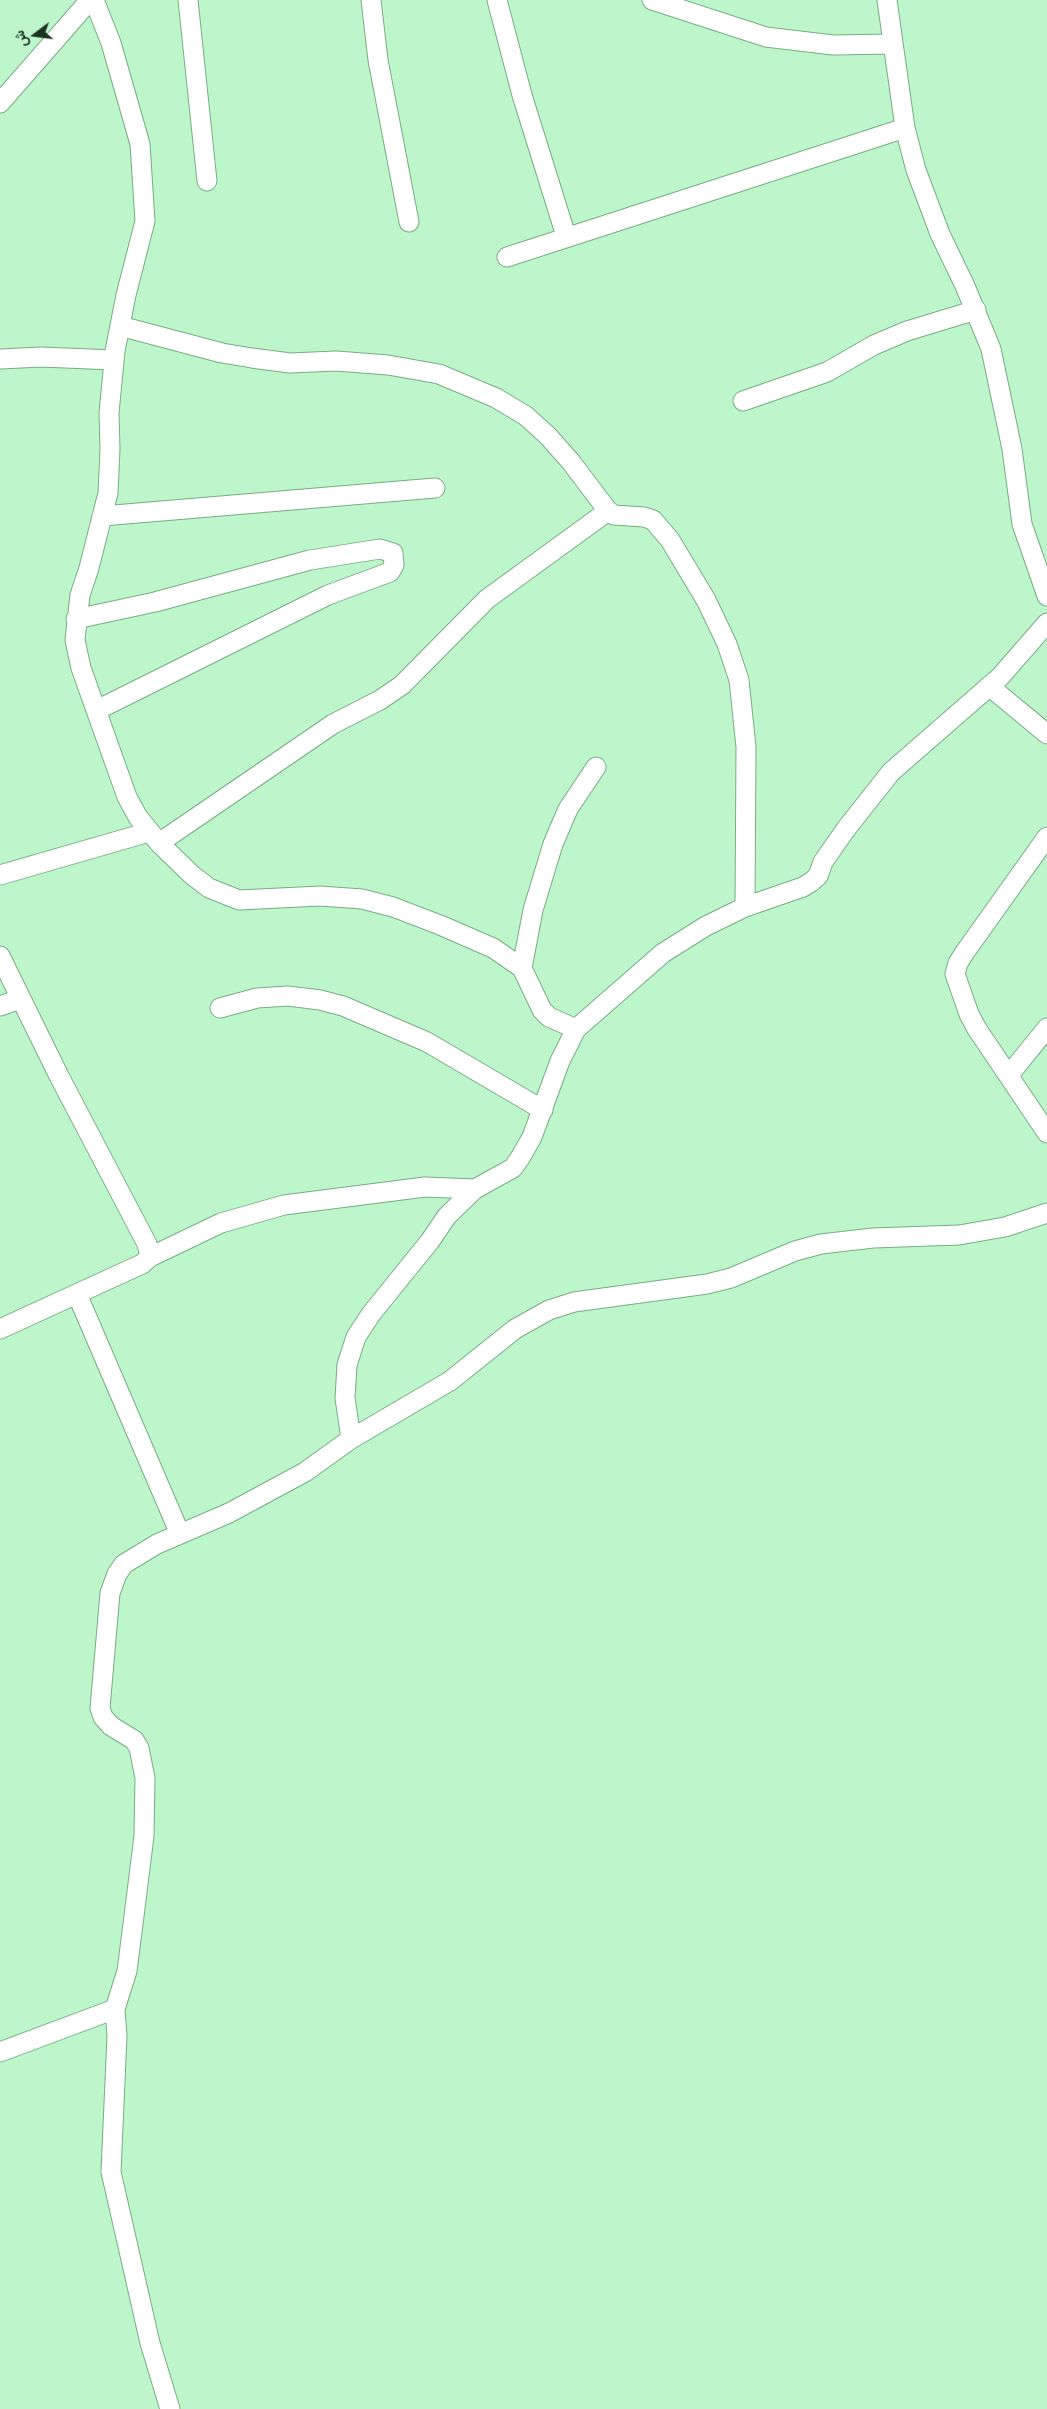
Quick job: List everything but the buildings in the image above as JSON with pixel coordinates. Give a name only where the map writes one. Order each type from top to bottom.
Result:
[{"type":"street","points":[[0,103],[90,0]]},
{"type":"street","points":[[94,0],[111,42],[138,135],[144,190],[144,221],[114,360],[109,412],[108,493],[89,568],[80,595],[75,640],[81,668],[127,797],[154,838],[192,875],[209,888],[239,900],[320,896],[362,899],[393,907],[440,925],[493,948],[522,968],[542,1010],[549,1017],[576,1029]]},
{"type":"street","points":[[188,0],[207,181]]},
{"type":"street","points":[[371,0],[378,60],[409,222]]},
{"type":"street","points":[[497,0],[522,95],[566,236]]},
{"type":"street","points":[[652,0],[766,37],[833,44],[892,44]]},
{"type":"street","points":[[887,0],[905,128],[925,199],[976,310],[991,349],[1012,448],[1022,524],[1045,585]]},
{"type":"street","points":[[507,257],[566,236],[905,128]]},
{"type":"street","points":[[743,401],[827,372],[874,345],[907,331],[976,310]]},
{"type":"street","points":[[120,326],[222,353],[252,358],[290,363],[336,362],[388,365],[439,374],[496,398],[526,416],[548,436],[571,462],[608,512],[614,515],[644,517],[653,520],[670,540],[706,600],[727,644],[739,680],[745,726],[745,907]]},
{"type":"street","points":[[0,359],[41,357],[114,360]]},
{"type":"street","points":[[102,516],[436,488]]},
{"type":"street","points":[[0,875],[154,838],[333,724],[380,700],[402,685],[487,599],[608,512]]},
{"type":"street","points":[[76,619],[155,602],[310,560],[380,548],[393,553],[394,565],[390,572],[328,595],[97,710]]},
{"type":"street","points":[[351,1440],[345,1398],[347,1365],[356,1337],[371,1314],[430,1241],[447,1216],[475,1189],[513,1168],[532,1136],[560,1061],[576,1029],[663,953],[706,926],[745,907],[803,887],[818,876],[828,854],[891,772],[1000,677],[1047,623]]},
{"type":"street","points":[[989,686],[1047,734]]},
{"type":"street","points":[[522,968],[533,910],[553,844],[568,809],[596,767]]},
{"type":"street","points":[[1047,837],[965,952],[955,974],[969,1014],[1047,1133]]},
{"type":"street","points":[[0,956],[20,999],[147,1244],[150,1257]]},
{"type":"street","points":[[220,1008],[257,998],[288,996],[320,1000],[342,1006],[427,1042],[543,1110]]},
{"type":"street","points":[[0,1006],[20,999]]},
{"type":"street","points":[[1009,1075],[1047,1028]]},
{"type":"street","points":[[0,1329],[142,1264],[150,1257],[221,1223],[284,1205],[425,1187],[475,1189]]},
{"type":"street","points":[[170,2409],[150,2343],[111,2172],[117,2036],[115,2009],[127,1971],[144,1836],[145,1778],[139,1748],[134,1740],[111,1726],[103,1717],[100,1708],[106,1617],[110,1593],[117,1574],[124,1564],[157,1544],[271,1492],[305,1472],[351,1440],[450,1381],[515,1329],[549,1310],[566,1304],[617,1294],[715,1282],[731,1278],[795,1251],[821,1244],[873,1238],[959,1235],[1005,1227],[1047,1213]]},
{"type":"street","points":[[77,1294],[180,1534]]},
{"type":"street","points":[[0,2052],[115,2009]]}]
